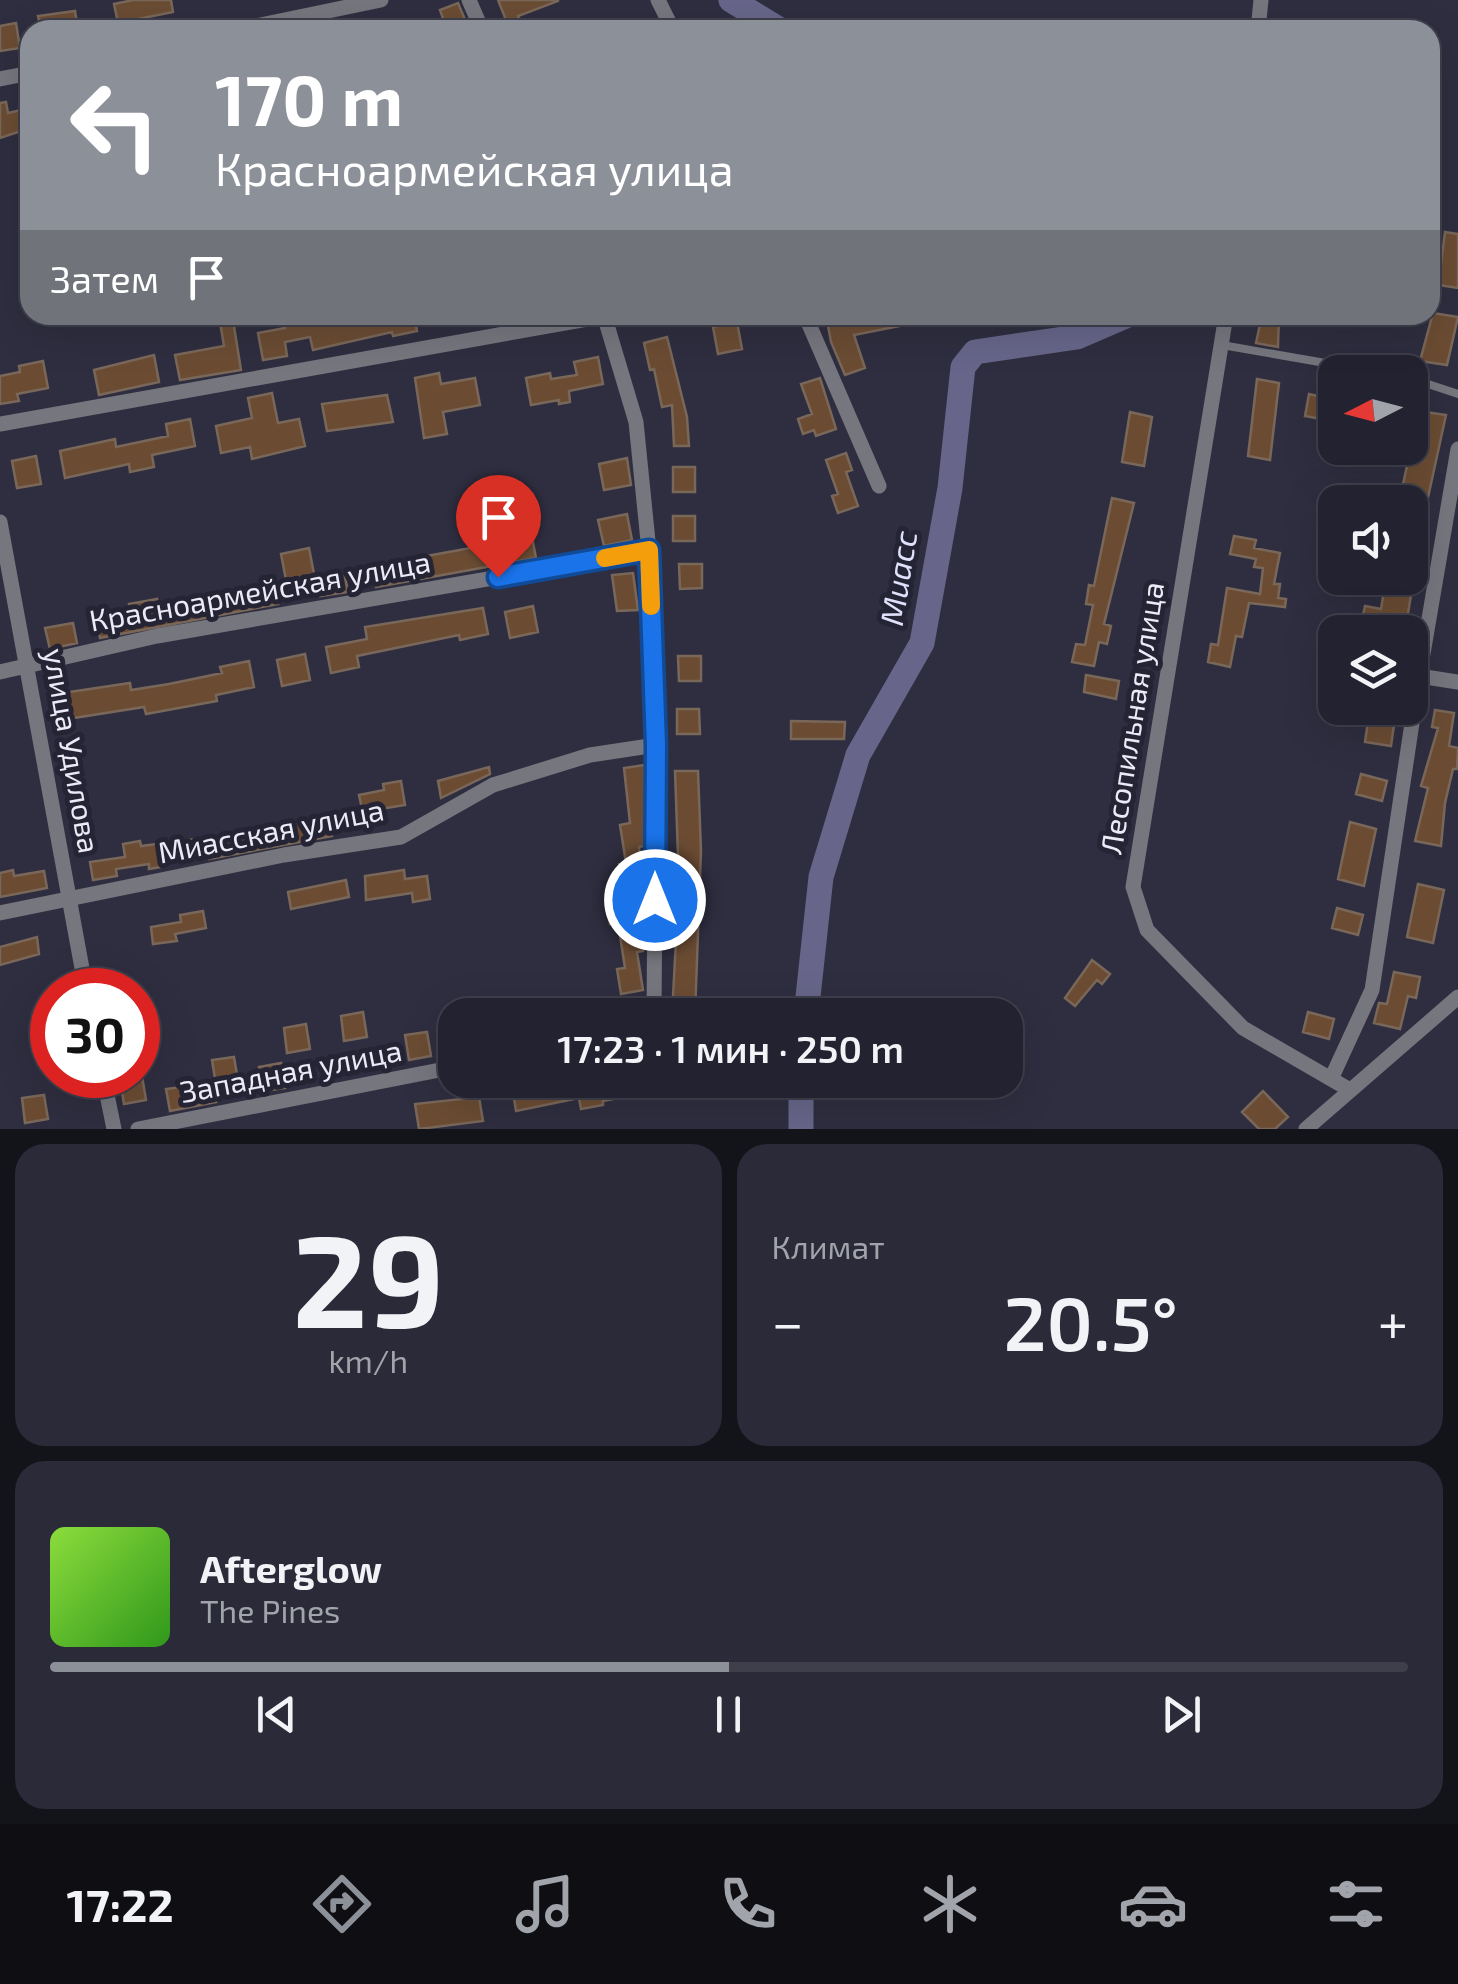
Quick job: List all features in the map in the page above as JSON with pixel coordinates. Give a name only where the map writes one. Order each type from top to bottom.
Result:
[{"type":"street","points":[[285,20],[381,0]]},
{"type":"street","points":[[0,424],[550,325]]},
{"type":"street","points":[[609,325],[636,422],[649,550],[656,745],[654,998]]},
{"type":"street","points":[[809,325],[879,486]]},
{"type":"street","name":"Лесопильная улица","points":[[1225,325],[1133,888],[1147,930],[1243,1028],[1350,1090]]},
{"type":"street","points":[[1428,624],[1458,449]]},
{"type":"street","name":"улица Удилова","points":[[0,522],[82,968]]},
{"type":"street","name":"Красноармейская улица","points":[[0,672],[157,636],[649,550]]},
{"type":"street","points":[[1428,677],[1458,682]]},
{"type":"street","points":[[1331,1079],[1372,990],[1412,725]]},
{"type":"street","name":"Миасская улица","points":[[0,913],[284,855],[400,837],[493,786],[590,755],[656,745]]},
{"type":"street","points":[[1306,1129],[1458,997]]},
{"type":"street","name":"Западная улица","points":[[138,1129],[190,1125],[438,1071]]},
{"type":"street","points":[[108,1098],[114,1129]]},
{"type":"lane","points":[[1222,345],[1318,362]]},
{"type":"lane","points":[[1428,384],[1458,394]]},
{"type":"building","points":[[171,0],[173,12],[117,20],[114,4]]},
{"type":"building","points":[[498,0],[558,0],[518,16],[520,20],[506,20]]},
{"type":"building","points":[[458,3],[465,20],[444,20],[440,10]]},
{"type":"building","points":[[75,11],[76,20],[39,20],[38,16]]},
{"type":"building","points":[[16,23],[20,48],[0,51],[0,26]]},
{"type":"building","points":[[6,102],[8,113],[20,110],[20,131],[0,138],[0,103]]},
{"type":"building","points":[[1445,232],[1458,234],[1458,288],[1440,285]]},
{"type":"building","points":[[1440,314],[1458,317],[1447,365],[1428,362],[1428,355],[1422,355],[1430,325],[1440,325]]},
{"type":"building","points":[[220,325],[234,325],[241,370],[180,380],[175,355],[224,346]]},
{"type":"building","points":[[284,325],[416,325],[417,331],[393,336],[392,332],[313,350],[310,337],[285,342],[287,356],[263,360],[258,333],[285,328]]},
{"type":"building","points":[[738,325],[742,349],[718,354],[713,327]]},
{"type":"building","points":[[828,325],[905,325],[854,335],[865,368],[845,375]]},
{"type":"building","points":[[1260,325],[1279,325],[1278,347],[1256,343]]},
{"type":"building","points":[[667,337],[687,417],[689,446],[674,446],[672,405],[662,407],[644,343]]},
{"type":"building","points":[[154,355],[159,382],[99,395],[94,370]]},
{"type":"building","points":[[598,357],[603,384],[569,391],[570,402],[531,405],[526,378],[550,373],[551,379],[577,375],[574,362]]},
{"type":"building","points":[[43,361],[48,388],[17,394],[19,401],[0,404],[0,376],[20,372],[19,366]]},
{"type":"building","points":[[439,373],[441,384],[475,378],[480,405],[443,412],[447,434],[424,438],[415,378]]},
{"type":"building","points":[[820,378],[836,429],[816,436],[814,430],[803,434],[798,419],[812,414],[801,384]]},
{"type":"building","points":[[1257,379],[1279,383],[1270,460],[1248,456]]},
{"type":"building","points":[[272,393],[278,423],[299,419],[305,446],[252,459],[250,447],[221,453],[216,426],[252,418],[248,398]]},
{"type":"building","points":[[1309,394],[1318,396],[1318,418],[1305,416]]},
{"type":"building","points":[[387,395],[393,422],[327,431],[322,404]]},
{"type":"building","points":[[1130,412],[1152,417],[1144,466],[1122,462]]},
{"type":"building","points":[[1428,412],[1446,415],[1428,497],[1428,485],[1403,485],[1407,465],[1428,465]]},
{"type":"building","points":[[190,419],[195,446],[152,455],[154,467],[130,472],[129,464],[65,478],[60,451],[115,439],[116,447],[168,436],[166,424]]},
{"type":"building","points":[[846,453],[852,470],[846,472],[858,506],[838,513],[832,496],[838,494],[826,460]]},
{"type":"building","points":[[36,456],[41,484],[17,488],[12,461]]},
{"type":"building","points":[[627,458],[631,485],[604,490],[599,464]]},
{"type":"building","points":[[673,467],[695,467],[695,492],[673,492]]},
{"type":"building","points":[[1112,498],[1134,503],[1104,624],[1111,626],[1107,644],[1099,642],[1094,666],[1072,662],[1076,644],[1085,645],[1093,605],[1086,604],[1089,585],[1094,586]]},
{"type":"building","points":[[627,514],[632,540],[604,546],[598,520]]},
{"type":"building","points":[[673,516],[695,516],[695,541],[673,541]]},
{"type":"building","points":[[531,532],[536,558],[376,587],[371,566],[504,542],[503,538]]},
{"type":"building","points":[[1234,536],[1256,540],[1254,548],[1280,553],[1274,584],[1280,584],[1278,598],[1286,599],[1285,607],[1249,603],[1242,637],[1236,636],[1230,667],[1208,662],[1211,644],[1218,645],[1227,588],[1260,594],[1263,568],[1254,567],[1256,559],[1230,554]]},
{"type":"building","points":[[309,548],[314,574],[286,580],[281,554]]},
{"type":"building","points":[[679,564],[702,564],[702,588],[680,589]]},
{"type":"building","points":[[344,572],[348,592],[320,596],[316,578]]},
{"type":"building","points":[[633,573],[638,610],[617,611],[612,575]]},
{"type":"building","points":[[273,583],[278,604],[100,638],[96,616],[130,609],[129,604],[157,599],[158,605],[189,602]]},
{"type":"building","points":[[1383,595],[1411,595],[1408,615],[1363,615],[1365,606],[1381,609]]},
{"type":"building","points":[[533,606],[538,632],[510,638],[505,612]]},
{"type":"building","points":[[483,608],[488,634],[460,640],[459,635],[357,656],[359,667],[331,673],[326,647],[367,639],[365,627]]},
{"type":"building","points":[[73,623],[77,643],[50,649],[45,628]]},
{"type":"building","points":[[305,654],[310,680],[282,686],[277,660]]},
{"type":"building","points":[[678,656],[701,656],[701,681],[679,681]]},
{"type":"building","points":[[249,661],[254,687],[216,695],[217,701],[146,714],[144,707],[61,720],[56,694],[130,683],[131,690],[169,684],[222,673],[220,667]]},
{"type":"building","points":[[1086,675],[1119,681],[1116,699],[1084,692]]},
{"type":"building","points":[[677,709],[699,709],[700,734],[677,734]]},
{"type":"building","points":[[1435,710],[1454,713],[1449,746],[1458,748],[1457,769],[1453,769],[1445,803],[1441,846],[1415,841],[1428,788],[1421,786],[1438,728],[1432,727]]},
{"type":"building","points":[[791,721],[845,722],[844,739],[791,739]]},
{"type":"building","points":[[1367,725],[1394,725],[1391,746],[1365,742]]},
{"type":"building","points":[[645,765],[644,846],[639,847],[644,885],[623,889],[619,864],[626,863],[620,825],[630,823],[624,768]]},
{"type":"building","points":[[489,767],[490,774],[441,798],[438,781]]},
{"type":"building","points":[[675,771],[698,771],[701,851],[696,998],[673,998],[679,884]]},
{"type":"building","points":[[1361,774],[1387,781],[1382,801],[1356,794]]},
{"type":"building","points":[[401,781],[405,805],[380,809],[381,815],[364,818],[359,795],[384,790],[383,784]]},
{"type":"building","points":[[329,820],[332,836],[209,859],[208,855],[166,862],[167,866],[149,869],[149,864],[116,869],[117,876],[93,880],[90,862],[125,857],[123,844],[140,841],[141,846],[197,839],[198,846],[240,839],[239,836],[265,832],[264,828]]},
{"type":"building","points":[[1350,822],[1376,829],[1364,886],[1338,879]]},
{"type":"building","points":[[13,870],[14,876],[44,871],[47,888],[0,897],[0,873]]},
{"type":"building","points":[[404,870],[405,879],[427,876],[430,899],[413,902],[412,893],[366,900],[365,876]]},
{"type":"building","points":[[346,880],[349,897],[291,909],[288,892]]},
{"type":"building","points":[[1418,884],[1444,890],[1433,943],[1407,937]]},
{"type":"building","points":[[628,896],[633,927],[641,926],[643,951],[637,952],[643,990],[621,994],[617,969],[625,968],[618,923],[610,924],[606,900]]},
{"type":"building","points":[[1337,908],[1363,915],[1358,935],[1332,928]]},
{"type":"building","points":[[203,911],[206,928],[175,934],[177,941],[153,944],[151,927],[181,922],[180,915]]},
{"type":"building","points":[[37,937],[39,954],[0,965],[0,947]]},
{"type":"building","points":[[1092,960],[1110,974],[1102,984],[1097,980],[1075,1006],[1065,998]]},
{"type":"building","points":[[1394,972],[1420,977],[1416,998],[1408,996],[1400,1029],[1374,1023],[1379,1003],[1387,1004]]},
{"type":"building","points":[[363,1012],[367,1037],[344,1041],[341,1016]]},
{"type":"building","points":[[1308,1012],[1334,1019],[1329,1039],[1303,1032]]},
{"type":"building","points":[[306,1024],[310,1049],[287,1053],[284,1028]]},
{"type":"building","points":[[427,1032],[431,1056],[409,1060],[405,1035]]},
{"type":"building","points":[[234,1057],[238,1081],[216,1085],[212,1060]]},
{"type":"building","points":[[281,1063],[285,1088],[263,1091],[259,1067]]},
{"type":"building","points":[[213,1083],[216,1102],[170,1111],[166,1089]]},
{"type":"building","points":[[1263,1091],[1288,1117],[1275,1129],[1259,1129],[1242,1112]]},
{"type":"building","points":[[22,1098],[44,1098],[48,1119],[25,1123]]},
{"type":"building","points":[[123,1098],[146,1098],[146,1100],[124,1104]]},
{"type":"building","points":[[479,1098],[483,1121],[419,1129],[415,1104]]},
{"type":"building","points":[[514,1098],[579,1098],[516,1111]]},
{"type":"building","points":[[579,1098],[618,1098],[603,1101],[603,1105],[581,1109]]},
{"type":"waterway","name":"Миасс","points":[[731,0],[764,20]]},
{"type":"waterway","name":"Миасс","points":[[808,998],[821,877],[858,755],[922,643],[950,488],[963,367],[975,352],[1077,337],[1105,325]]},
{"type":"waterway","name":"Миасс","points":[[801,1098],[801,1129]]},
{"type":"slow traffic","points":[[605,558],[649,550],[651,606]]},
{"type":"route","points":[[498,577],[649,550],[656,745],[655,900]]}]
